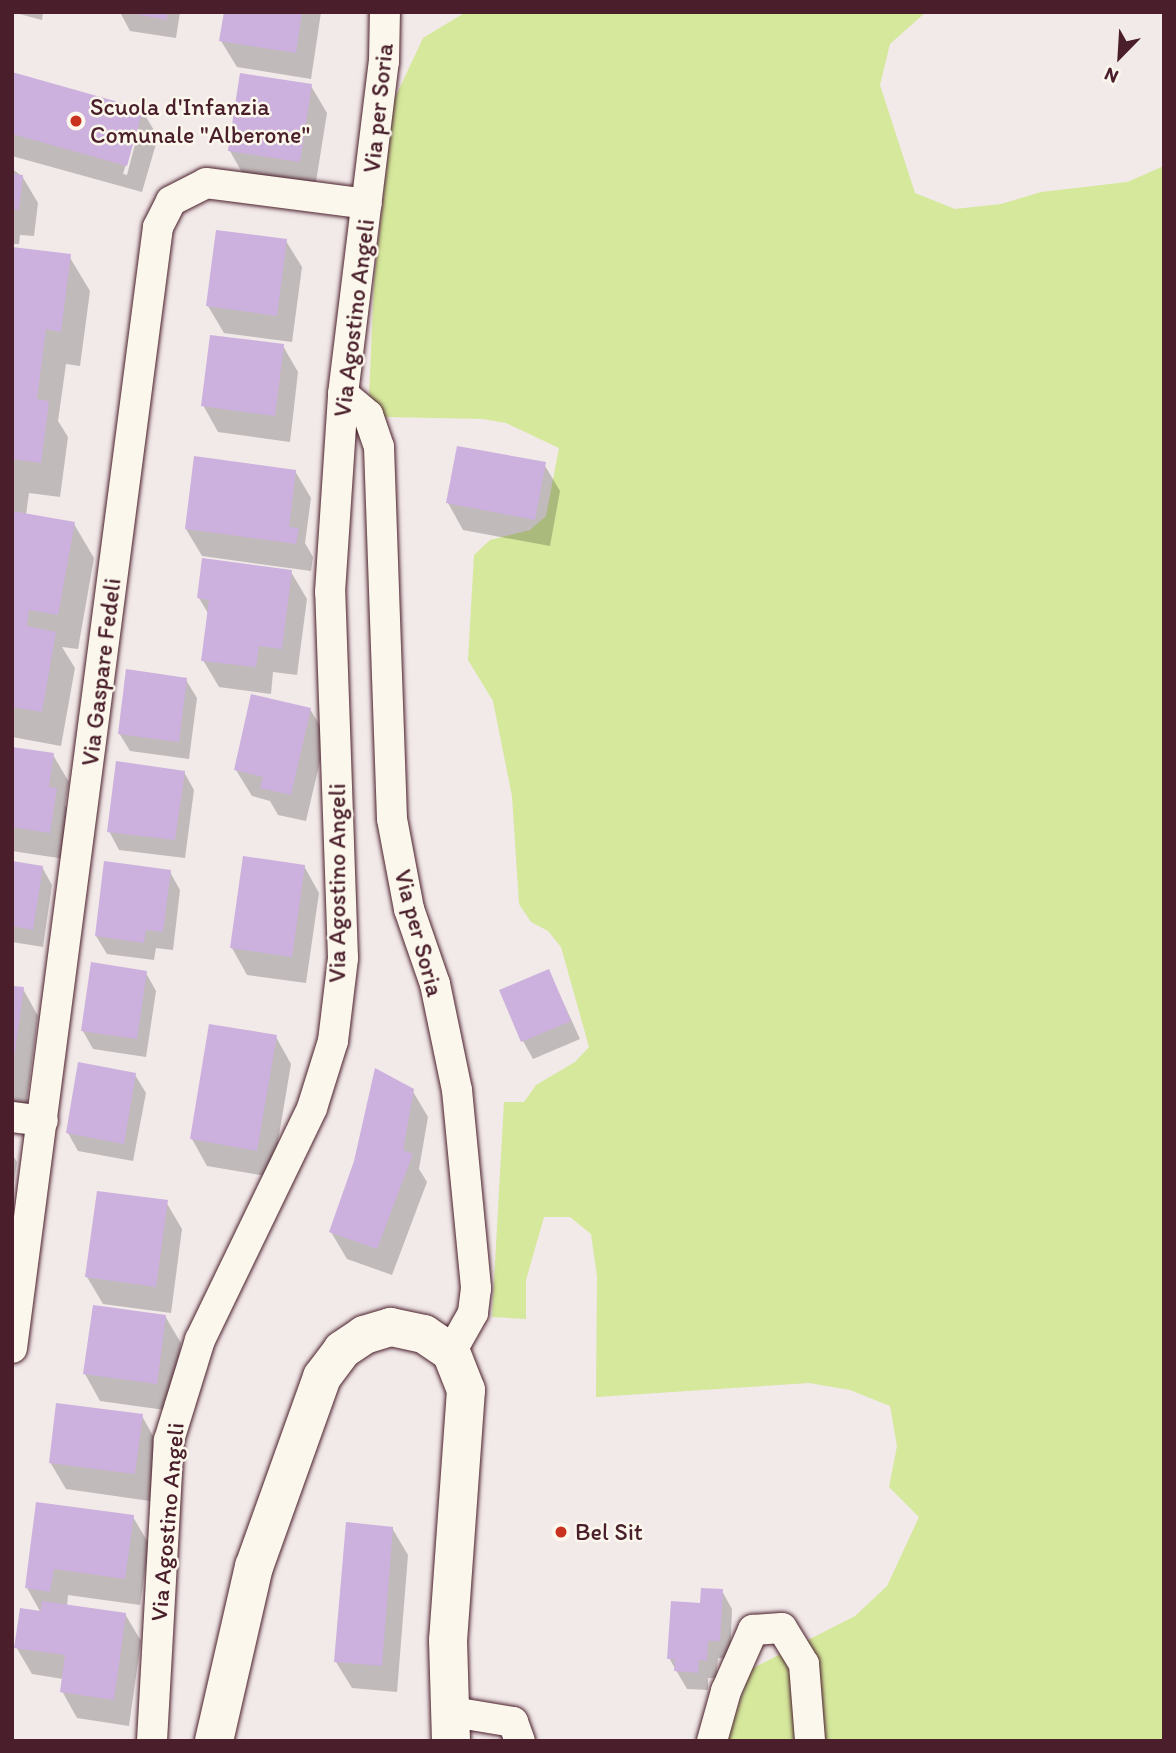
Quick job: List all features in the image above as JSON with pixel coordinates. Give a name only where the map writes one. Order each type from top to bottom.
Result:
[{"type":"street","name":"Via per Soria","points":[[368,204],[384,62],[385,12]]},
{"type":"street","name":"Via Gaspare Fedeli","points":[[12,1348],[163,213],[183,191],[218,182],[368,204]]},
{"type":"street","name":"Via Agostino Angeli","points":[[152,1741],[169,1440],[200,1340],[312,1108],[333,1041],[343,958],[330,592],[343,394],[368,204]]},
{"type":"street","name":"Via per Soria","points":[[343,394],[368,415],[379,447],[392,819],[409,909],[435,984],[457,1090],[476,1288],[473,1313],[451,1352]]},
{"type":"street","points":[[12,1117],[43,1121]]},
{"type":"street","points":[[214,1741],[254,1567],[322,1377],[342,1350],[364,1335],[391,1326],[424,1334],[451,1352],[466,1390],[448,1640],[449,1726],[513,1722],[520,1741]]},
{"type":"street","points":[[712,1741],[726,1691],[753,1630],[782,1628],[804,1664],[810,1741]]},
{"type":"green space","points":[[466,12],[926,12],[890,44],[880,85],[915,193],[955,209],[1001,204],[1041,192],[1127,182],[1164,166],[1164,1741],[726,1741],[751,1669],[855,1616],[887,1586],[919,1517],[889,1487],[897,1446],[890,1406],[850,1390],[809,1383],[596,1397],[597,1276],[591,1234],[570,1217],[544,1217],[526,1280],[526,1319],[492,1317],[504,1102],[524,1102],[536,1085],[575,1062],[589,1047],[561,947],[548,931],[531,922],[519,904],[512,796],[493,701],[468,660],[474,555],[490,540],[530,530],[546,516],[559,448],[506,423],[483,419],[386,417],[369,398],[374,281],[394,100],[423,38]]},
{"type":"building","points":[[125,12],[168,12],[166,20]]},
{"type":"building","points":[[224,12],[302,12],[296,53],[219,41]]},
{"type":"building","name":"Scuola d'Infanzia Comunale \"Alberone\"","points":[[12,72],[143,109],[127,166],[12,134]]},
{"type":"building","points":[[240,73],[312,84],[300,162],[228,151]]},
{"type":"building","points":[[12,174],[23,175],[19,210],[12,209]]},
{"type":"building","points":[[216,230],[287,239],[277,316],[206,306]]},
{"type":"building","points":[[12,247],[71,254],[61,332],[46,329],[37,399],[49,401],[41,463],[12,459]]},
{"type":"building","points":[[210,335],[284,344],[275,416],[201,406]]},
{"type":"building","points":[[457,446],[546,462],[535,520],[446,503]]},
{"type":"building","points":[[194,456],[296,470],[289,527],[299,528],[296,544],[185,529]]},
{"type":"building","points":[[12,511],[75,522],[58,615],[29,610],[27,626],[56,632],[42,712],[12,707]]},
{"type":"building","points":[[202,558],[292,570],[282,649],[259,646],[256,667],[201,661],[209,600],[197,598]]},
{"type":"building","points":[[126,669],[187,678],[179,742],[118,734]]},
{"type":"building","points":[[251,694],[311,708],[291,795],[260,788],[263,777],[234,770]]},
{"type":"building","points":[[12,747],[54,753],[49,787],[57,788],[50,833],[12,827]]},
{"type":"building","points":[[116,761],[185,771],[175,840],[107,832]]},
{"type":"building","points":[[243,856],[305,865],[292,957],[230,948]]},
{"type":"building","points":[[12,861],[43,866],[33,930],[12,926]]},
{"type":"building","points":[[104,861],[171,870],[163,932],[146,930],[144,943],[95,936]]},
{"type":"building","points":[[91,962],[147,971],[137,1039],[81,1031]]},
{"type":"building","points":[[549,969],[571,1021],[521,1042],[499,990]]},
{"type":"building","points":[[12,986],[24,987],[14,1058],[12,1058]]},
{"type":"building","points":[[209,1024],[277,1035],[257,1151],[190,1139]]},
{"type":"building","points":[[78,1062],[136,1073],[124,1144],[66,1133]]},
{"type":"building","points":[[375,1068],[414,1089],[403,1150],[413,1154],[377,1249],[329,1232],[354,1161]]},
{"type":"building","points":[[97,1191],[168,1200],[156,1287],[85,1277]]},
{"type":"building","points":[[93,1305],[166,1315],[157,1384],[83,1374]]},
{"type":"building","points":[[56,1403],[143,1414],[135,1474],[49,1463]]},
{"type":"building","points":[[36,1502],[134,1515],[125,1579],[54,1569],[50,1592],[25,1588]]},
{"type":"building","points":[[346,1522],[393,1527],[382,1666],[334,1662]]},
{"type":"building","points":[[701,1588],[723,1589],[720,1641],[708,1641],[707,1661],[699,1660],[698,1673],[674,1671],[675,1659],[667,1659],[671,1601],[700,1603]]},
{"type":"building","points":[[42,1601],[126,1613],[114,1700],[60,1692],[65,1655],[14,1648],[20,1608],[41,1611]]},
{"type":"place","name":"Scuola d'Infanzia Comunale \"Alberone\"","points":[[76,121]]},
{"type":"place","name":"Bel Sit","points":[[561,1532]]}]
